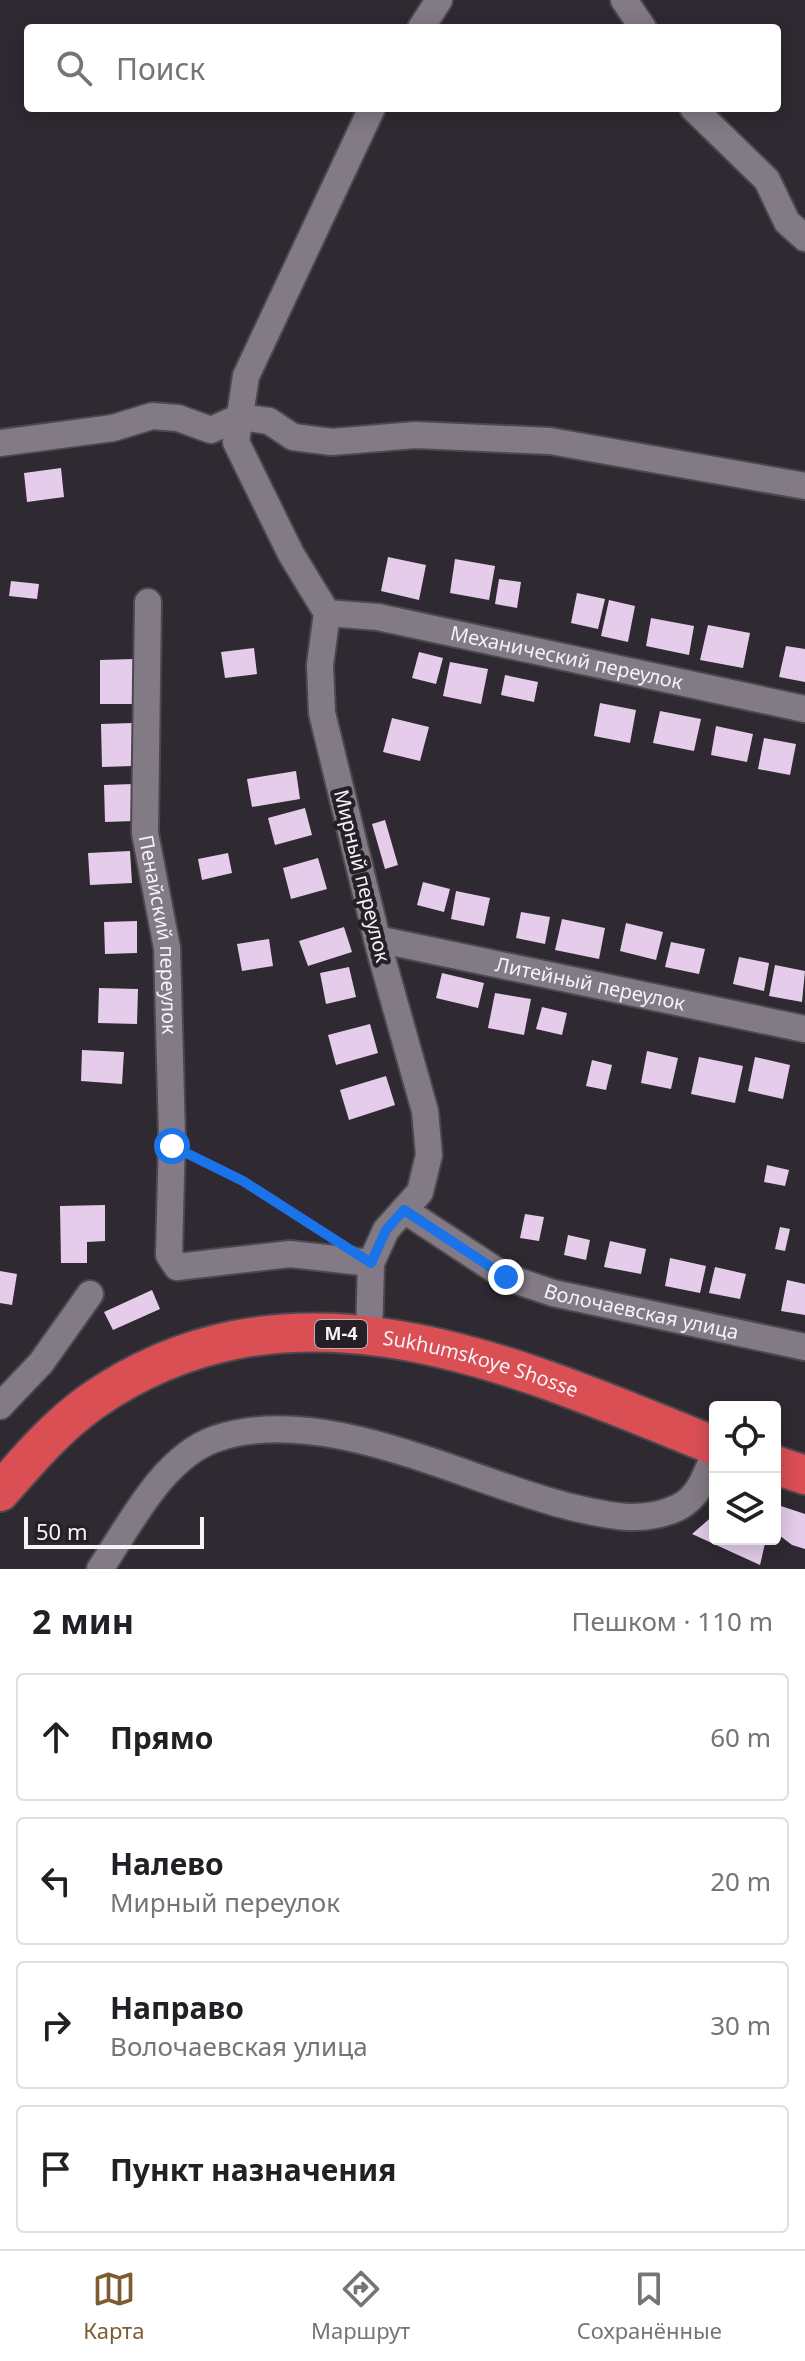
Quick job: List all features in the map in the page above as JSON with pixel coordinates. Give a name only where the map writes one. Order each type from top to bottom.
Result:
[{"type":"highway","name":"Sukhumskoye Shosse","points":[[0,1492],[60,1427],[89,1404],[174,1357],[247,1337],[284,1333],[369,1337],[447,1347],[532,1373],[709,1444]]},
{"type":"highway","points":[[781,1467],[805,1475]]},
{"type":"street","points":[[424,24],[439,0]]},
{"type":"street","points":[[624,0],[640,24]]},
{"type":"street","points":[[327,613],[291,554],[236,442],[246,376],[370,112]]},
{"type":"street","points":[[697,112],[767,180],[787,222],[805,238]]},
{"type":"street","points":[[0,443],[113,428],[152,416],[178,418],[211,430],[240,417],[269,421],[293,437],[332,442],[415,435],[550,441],[805,486]]},
{"type":"street","name":"Пенайский переулок","points":[[148,602],[145,833],[167,948],[172,1146],[169,1255],[177,1267],[290,1254],[371,1263]]},
{"type":"street","name":"Механический переулок","points":[[327,613],[378,617],[805,709]]},
{"type":"street","name":"Мирный переулок","points":[[327,613],[320,665],[322,713],[377,939],[425,1111],[429,1155],[420,1192],[386,1230],[371,1263],[369,1337]]},
{"type":"street","name":"Литейный переулок","points":[[377,939],[805,1029]]},
{"type":"street","name":"Волочаевская улица","points":[[404,1210],[506,1277],[553,1293],[805,1347]]},
{"type":"street","points":[[0,1406],[41,1363],[90,1294]]},
{"type":"street","points":[[100,1569],[176,1463],[214,1440],[227,1437],[305,1428],[341,1435],[510,1491],[607,1515],[652,1517],[681,1506],[698,1492],[709,1467]]},
{"type":"path","points":[[172,1146],[243,1181],[333,1238]]},
{"type":"building","points":[[61,468],[64,497],[27,502],[24,473]]},
{"type":"building","points":[[388,557],[426,565],[419,600],[381,591]]},
{"type":"building","points":[[455,559],[495,566],[489,600],[450,593]]},
{"type":"building","points":[[499,579],[521,582],[517,608],[495,604]]},
{"type":"building","points":[[11,581],[39,584],[37,599],[9,596]]},
{"type":"building","points":[[577,593],[605,599],[598,629],[571,623]]},
{"type":"building","points":[[609,600],[635,606],[628,642],[601,636]]},
{"type":"building","points":[[651,618],[694,626],[689,655],[646,646]]},
{"type":"building","points":[[708,625],[750,633],[743,668],[700,660]]},
{"type":"building","points":[[786,646],[805,649],[805,682],[779,677]]},
{"type":"building","points":[[254,648],[257,674],[225,678],[221,652]]},
{"type":"building","points":[[419,652],[443,658],[436,684],[412,678]]},
{"type":"building","points":[[133,659],[133,704],[100,704],[100,660]]},
{"type":"building","points":[[450,662],[488,669],[481,704],[443,696]]},
{"type":"building","points":[[505,675],[538,682],[534,702],[501,695]]},
{"type":"building","points":[[600,703],[636,710],[630,743],[594,736]]},
{"type":"building","points":[[660,711],[701,719],[694,751],[653,743]]},
{"type":"building","points":[[392,718],[429,727],[420,761],[383,752]]},
{"type":"building","points":[[132,723],[133,766],[102,767],[101,724]]},
{"type":"building","points":[[716,726],[753,734],[747,762],[711,755]]},
{"type":"building","points":[[764,738],[796,744],[790,775],[758,769]]},
{"type":"building","points":[[296,771],[300,799],[252,807],[247,779]]},
{"type":"building","points":[[133,784],[134,821],[105,822],[104,785]]},
{"type":"building","points":[[305,808],[312,835],[275,845],[268,818]]},
{"type":"building","points":[[385,820],[398,865],[385,869],[372,824]]},
{"type":"building","points":[[130,851],[132,883],[90,885],[88,853]]},
{"type":"building","points":[[228,853],[232,873],[202,880],[198,859]]},
{"type":"building","points":[[318,858],[327,889],[291,899],[283,868]]},
{"type":"building","points":[[423,882],[450,889],[444,912],[417,905]]},
{"type":"building","points":[[456,891],[490,898],[484,926],[451,919]]},
{"type":"building","points":[[521,912],[550,917],[545,944],[516,938]]},
{"type":"building","points":[[562,919],[605,928],[599,959],[555,950]]},
{"type":"building","points":[[137,921],[137,953],[105,954],[104,922]]},
{"type":"building","points":[[626,923],[663,932],[656,960],[620,951]]},
{"type":"building","points":[[344,927],[352,952],[308,966],[299,941]]},
{"type":"building","points":[[269,939],[273,966],[242,971],[237,944]]},
{"type":"building","points":[[671,942],[705,949],[699,974],[665,967]]},
{"type":"building","points":[[739,957],[769,963],[764,991],[733,984]]},
{"type":"building","points":[[775,965],[805,971],[802,1002],[769,996]]},
{"type":"building","points":[[349,967],[356,997],[326,1004],[320,973]]},
{"type":"building","points":[[442,973],[484,983],[478,1008],[436,998]]},
{"type":"building","points":[[99,988],[138,989],[137,1024],[98,1023]]},
{"type":"building","points":[[495,993],[531,999],[524,1035],[488,1028]]},
{"type":"building","points":[[542,1007],[567,1013],[562,1035],[536,1029]]},
{"type":"building","points":[[370,1024],[378,1053],[336,1065],[328,1035]]},
{"type":"building","points":[[82,1050],[124,1052],[122,1084],[81,1081]]},
{"type":"building","points":[[647,1051],[678,1058],[671,1089],[641,1083]]},
{"type":"building","points":[[699,1057],[743,1066],[735,1103],[691,1094]]},
{"type":"building","points":[[755,1057],[790,1065],[783,1099],[748,1091]]},
{"type":"building","points":[[592,1060],[612,1065],[606,1090],[586,1086]]},
{"type":"building","points":[[386,1076],[395,1105],[349,1120],[340,1090]]},
{"type":"building","points":[[767,1165],[789,1170],[785,1186],[764,1182]]},
{"type":"building","points":[[105,1205],[105,1241],[87,1242],[87,1263],[61,1263],[60,1206]]},
{"type":"building","points":[[525,1214],[544,1217],[539,1241],[520,1238]]},
{"type":"building","points":[[780,1227],[790,1229],[785,1251],[775,1249]]},
{"type":"building","points":[[568,1235],[590,1240],[586,1260],[564,1255]]},
{"type":"building","points":[[610,1241],[646,1249],[641,1274],[604,1267]]},
{"type":"building","points":[[670,1258],[706,1266],[700,1293],[665,1286]]},
{"type":"building","points":[[715,1267],[746,1274],[740,1299],[709,1293]]},
{"type":"building","points":[[0,1271],[17,1274],[12,1305],[0,1303]]},
{"type":"building","points":[[787,1280],[805,1284],[805,1315],[781,1311]]},
{"type":"building","points":[[152,1290],[160,1309],[113,1330],[104,1312]]},
{"type":"building","points":[[781,1506],[805,1514],[805,1549],[792,1545],[781,1537]]},
{"type":"building","points":[[709,1519],[709,1542],[692,1534]]},
{"type":"building","points":[[716,1545],[765,1545],[760,1565]]},
{"type":"route","points":[[172,1146],[243,1181],[371,1263],[386,1230],[404,1210],[506,1277]]}]
